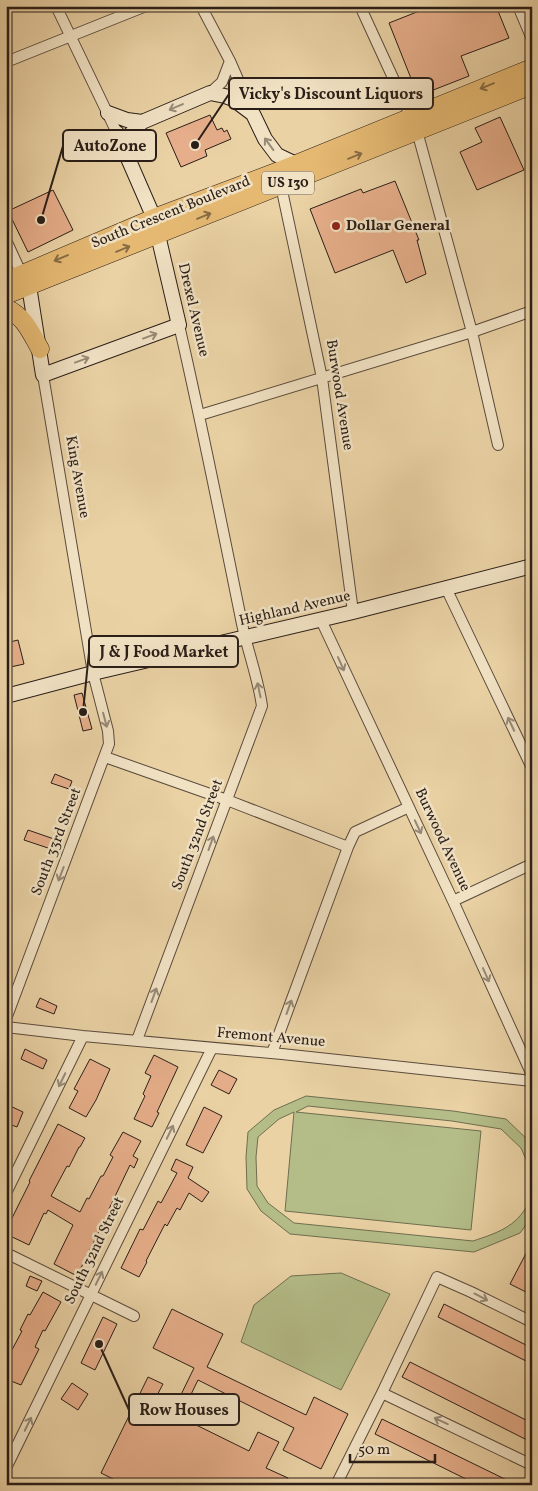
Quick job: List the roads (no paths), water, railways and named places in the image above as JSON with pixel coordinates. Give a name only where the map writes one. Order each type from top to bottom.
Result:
[{"type":"highway","name":"South Crescent Boulevard","points":[[157,226],[281,186],[532,68]]},
{"type":"highway","name":"South Crescent Boulevard","points":[[6,295],[19,280],[157,226],[296,164],[532,85]]},
{"type":"highway","points":[[6,308],[17,314],[24,321],[40,349]]},
{"type":"street","name":"Drexel Avenue","points":[[56,6],[108,113],[157,226],[200,415],[245,638]]},
{"type":"street","points":[[6,62],[146,6]]},
{"type":"street","points":[[201,6],[230,61],[265,139],[277,155],[296,164]]},
{"type":"street","points":[[360,6],[414,124],[472,332],[498,444]]},
{"type":"street","points":[[518,6],[532,39]]},
{"type":"street","points":[[123,146],[128,137],[142,122],[210,93],[222,82],[230,61]]},
{"type":"street","points":[[210,93],[233,99],[254,114]]},
{"type":"street","points":[[108,113],[128,120],[142,122]]},
{"type":"street","name":"Burwood Avenue","points":[[281,186],[322,378],[353,612]]},
{"type":"street","name":"King Avenue","points":[[6,240],[40,349],[93,673]]},
{"type":"street","points":[[200,415],[472,332],[532,310]]},
{"type":"street","points":[[43,374],[179,325]]},
{"type":"street","name":"Highland Avenue","points":[[6,696],[93,673],[321,620],[532,566]]},
{"type":"street","points":[[446,588],[532,768]]},
{"type":"street","name":"Burwood Avenue","points":[[321,620],[453,901],[532,1075]]},
{"type":"street","name":"South 32nd Street","points":[[137,1040],[262,706],[260,690],[245,638]]},
{"type":"street","name":"South 33rd Street","points":[[6,1019],[109,744],[108,731],[93,673]]},
{"type":"street","points":[[105,757],[226,800],[348,847]]},
{"type":"street","points":[[272,1053],[355,832],[409,807]]},
{"type":"street","points":[[453,901],[532,864]]},
{"type":"street","name":"Fremont Avenue","points":[[6,1027],[532,1081]]},
{"type":"street","points":[[6,1193],[83,1036]]},
{"type":"street","name":"South 32nd Street","points":[[6,1468],[212,1048]]},
{"type":"street","points":[[6,1253],[134,1316]]},
{"type":"street","points":[[336,1485],[437,1277],[532,1322]]},
{"type":"street","points":[[382,1393],[532,1465]]},
{"type":"place","name":"Vicky's Discount Liquors","points":[[195,145]]},
{"type":"place","name":"AutoZone","points":[[41,220]]},
{"type":"place","name":"Dollar General","points":[[336,226]]},
{"type":"place","name":"J & J Food Market","points":[[83,712]]},
{"type":"place","name":"Row Houses","points":[[99,1344]]}]
